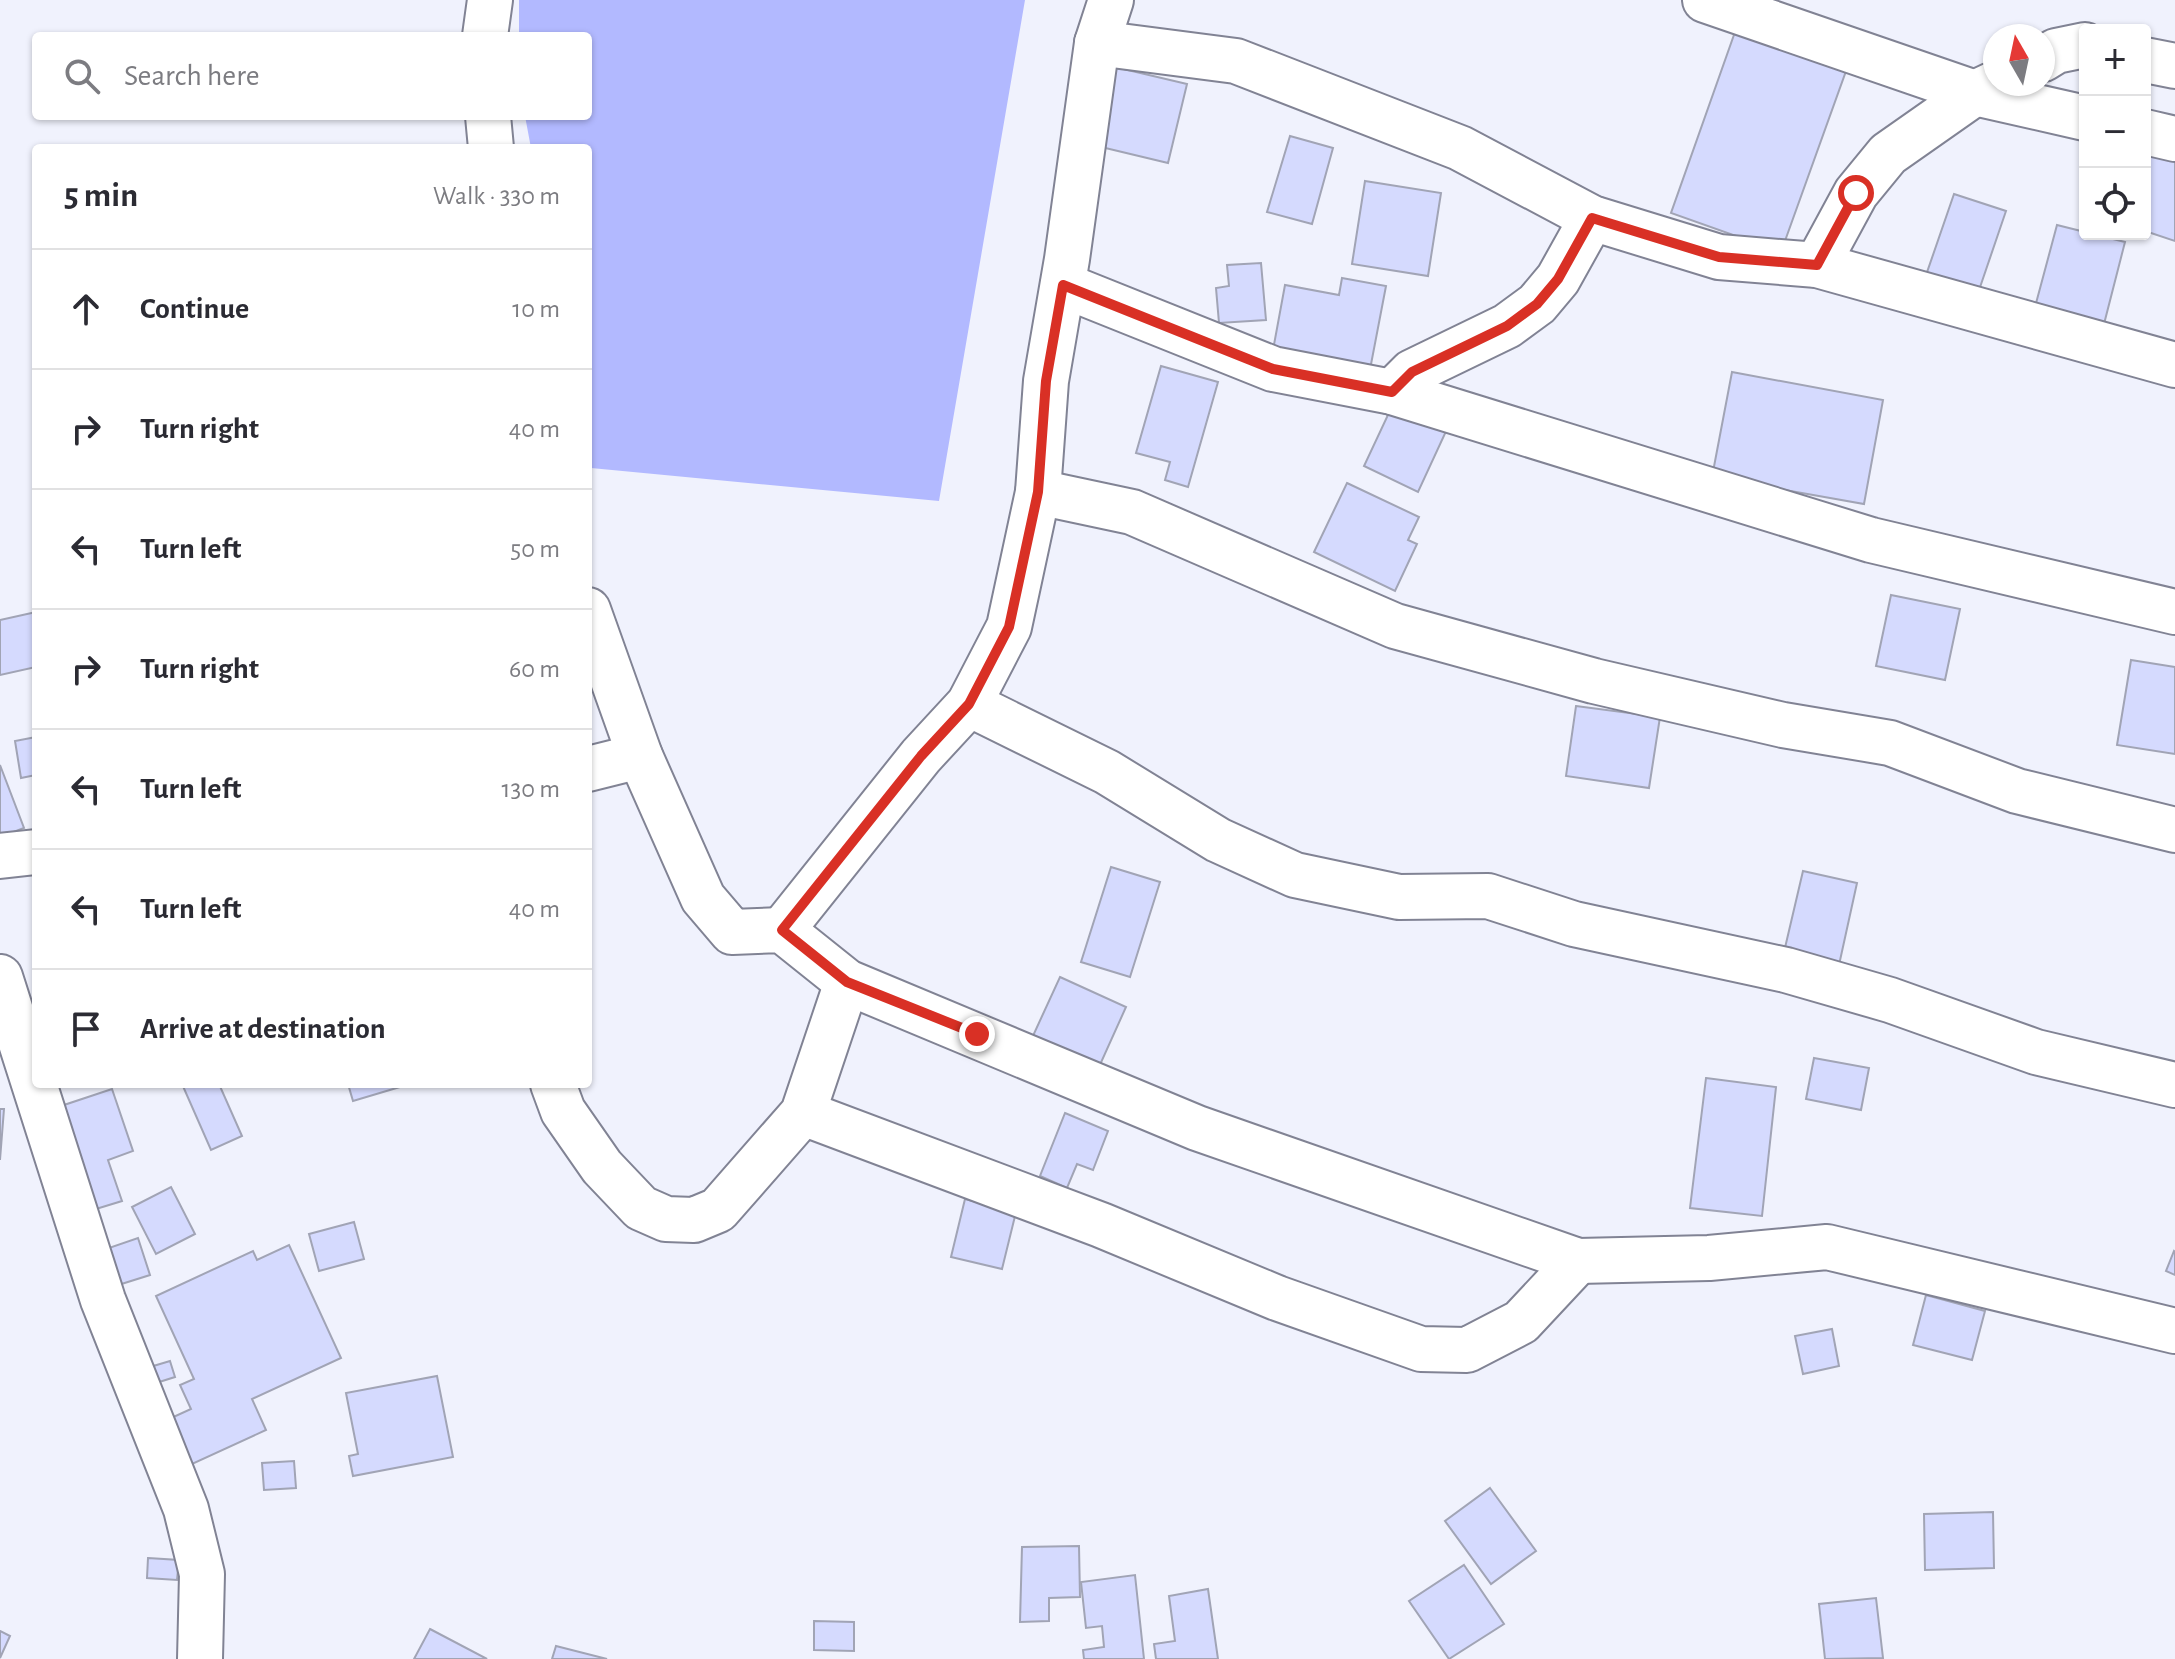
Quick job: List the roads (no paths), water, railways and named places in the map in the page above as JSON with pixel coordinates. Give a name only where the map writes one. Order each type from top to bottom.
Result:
[{"type":"street","points":[[486,32],[490,0]]},
{"type":"street","points":[[782,930],[921,756],[969,704],[1009,627],[1038,492],[1046,381],[1063,285],[1097,43],[1111,0]]},
{"type":"street","points":[[1728,4],[1983,87]]},
{"type":"street","points":[[1097,43],[1236,61],[1460,148],[1592,218],[1719,257],[1817,265],[2175,365]]},
{"type":"street","points":[[2055,52],[2079,46]]},
{"type":"street","points":[[2151,61],[2175,66]]},
{"type":"street","points":[[1817,265],[1856,193],[1888,154],[1983,89]]},
{"type":"street","points":[[2012,96],[2079,116]]},
{"type":"street","points":[[488,120],[491,144]]},
{"type":"street","points":[[2151,133],[2175,139]]},
{"type":"street","points":[[1392,392],[1412,372],[1507,326],[1537,304],[1558,279],[1592,218]]},
{"type":"street","points":[[1063,285],[1273,369],[1392,392],[1871,540],[2175,612]]},
{"type":"street","points":[[1038,492],[1132,512],[1395,626],[1594,681],[1783,725],[1890,743],[2017,791],[2175,830]]},
{"type":"street","points":[[592,621],[640,756],[703,898],[732,932],[782,930],[847,982],[1197,1128],[1578,1261],[1709,1258],[1827,1247],[2175,1331]]},
{"type":"street","points":[[969,704],[1107,772],[1218,840],[1295,875],[1399,897],[1488,896],[1574,924],[1786,970],[1890,1000],[2036,1052],[2175,1085]]},
{"type":"street","points":[[592,768],[640,756]]},
{"type":"street","points":[[0,856],[32,852]]},
{"type":"street","points":[[0,977],[15,1072],[186,1509],[202,1574],[200,1659]]},
{"type":"street","points":[[554,1088],[563,1111],[602,1167],[641,1208],[666,1219],[694,1220],[718,1210],[803,1113],[847,982]]},
{"type":"street","points":[[803,1113],[1101,1225],[1277,1298],[1421,1349],[1467,1350],[1521,1322],[1578,1261]]}]
